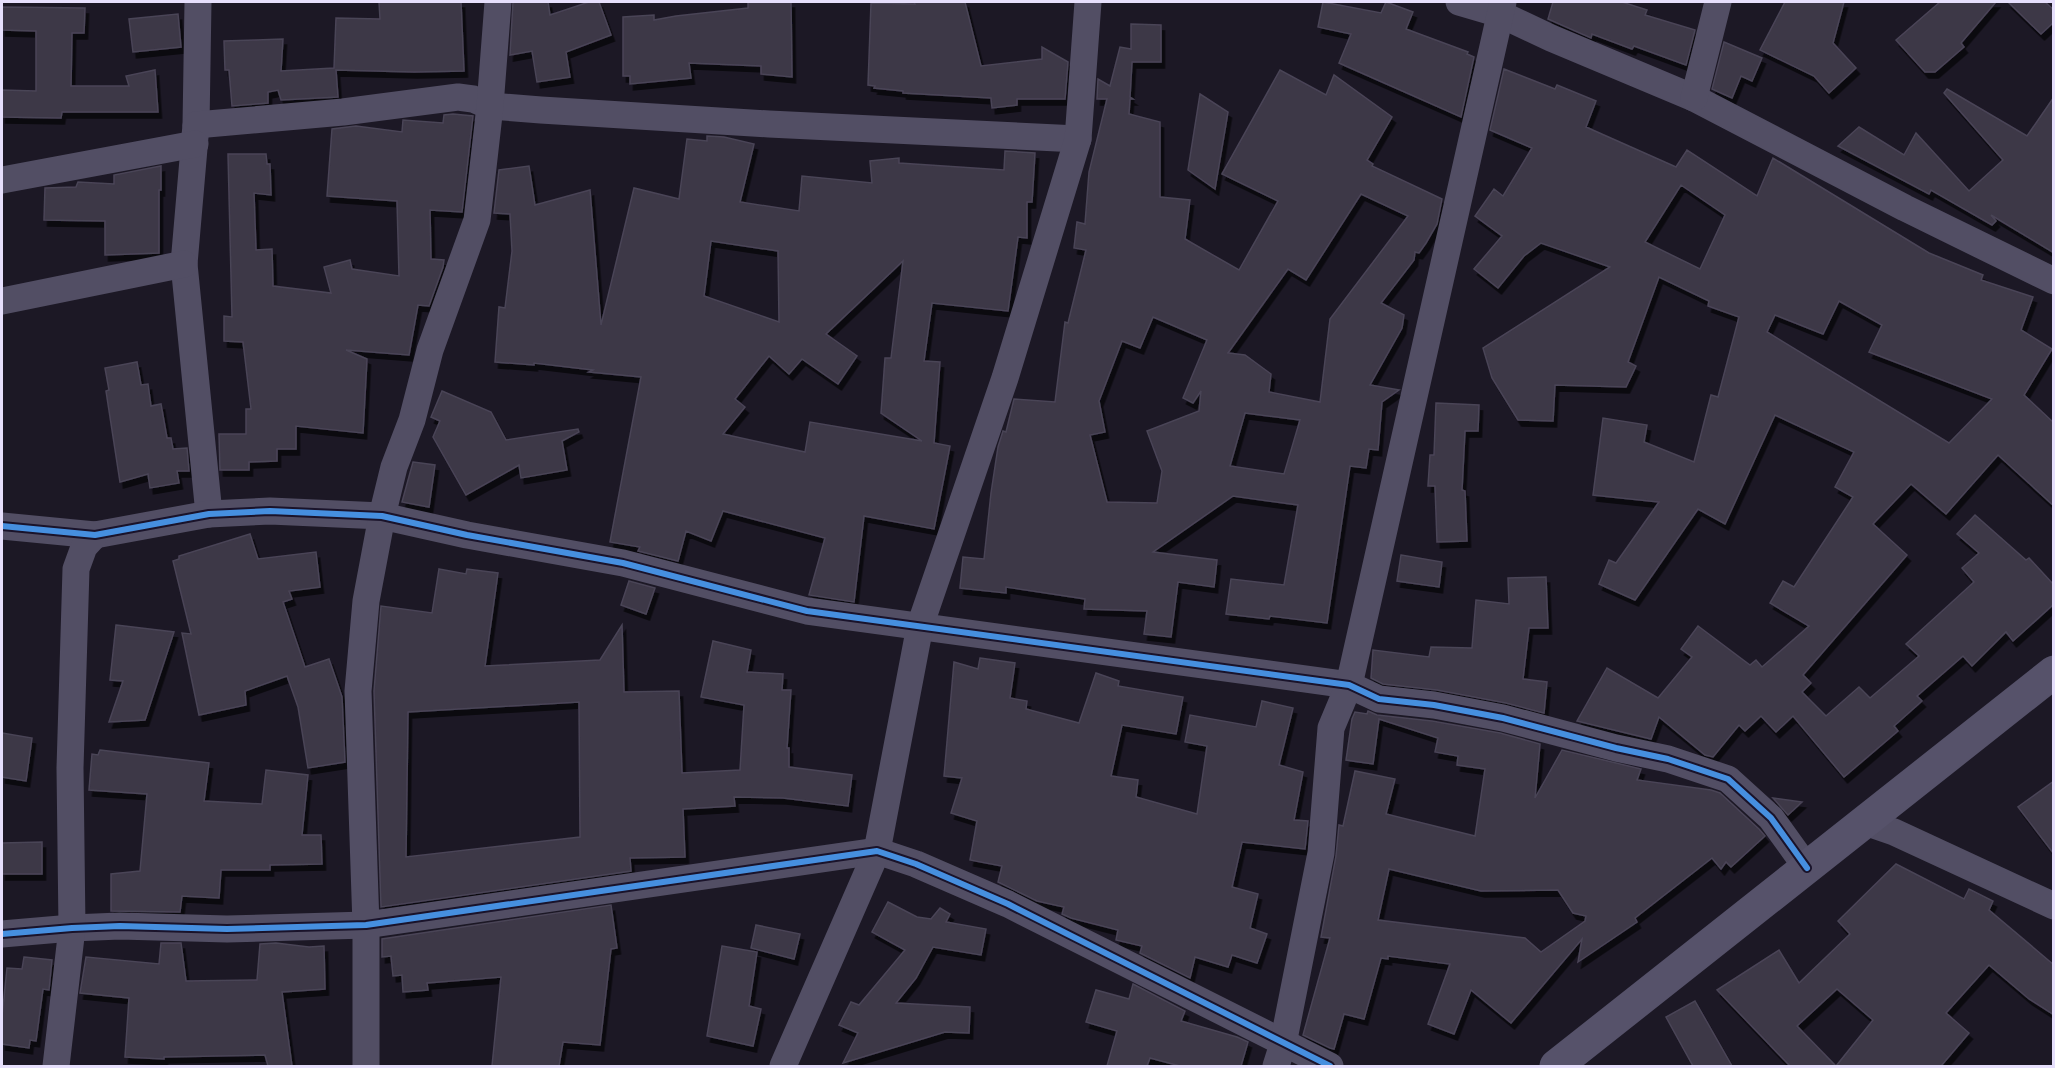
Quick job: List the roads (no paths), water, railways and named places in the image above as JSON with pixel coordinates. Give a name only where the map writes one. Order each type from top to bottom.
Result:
[{"type":"main road","points":[[1556,1066],[2054,672]]},
{"type":"street","points":[[198,2],[195,135],[184,264],[209,514]]},
{"type":"street","points":[[366,1066],[366,925],[358,690],[366,601],[394,467],[412,420],[430,350],[477,220],[490,106],[498,2]]},
{"type":"street","points":[[783,1066],[877,851],[920,626],[1005,378],[1078,139],[1088,2]]},
{"type":"street","points":[[1460,2],[1502,8],[1551,38],[1694,98],[1905,208],[2054,281]]},
{"type":"street","points":[[1694,98],[1718,2]]},
{"type":"street","points":[[1280,1055],[1320,853],[1331,728],[1349,686],[1502,8]]},
{"type":"street","points":[[2,180],[195,135],[443,98],[472,99],[490,106],[769,124],[1078,139]]},
{"type":"street","points":[[2,301],[184,264]]},
{"type":"street","points":[[2,526],[95,535],[209,514],[270,512],[382,516],[467,535],[623,563],[807,611],[1349,686],[1379,699],[1434,705],[1503,718],[1616,748],[1668,759],[1728,779],[1771,818],[1807,868]]},
{"type":"street","points":[[56,1066],[72,928],[70,768],[76,569],[84,548],[95,535]]},
{"type":"street","points":[[1865,822],[1894,832],[2054,906]]},
{"type":"street","points":[[2,934],[120,926],[227,929],[366,925],[877,851],[916,864],[1008,904],[1280,1055],[1330,1066]]}]
